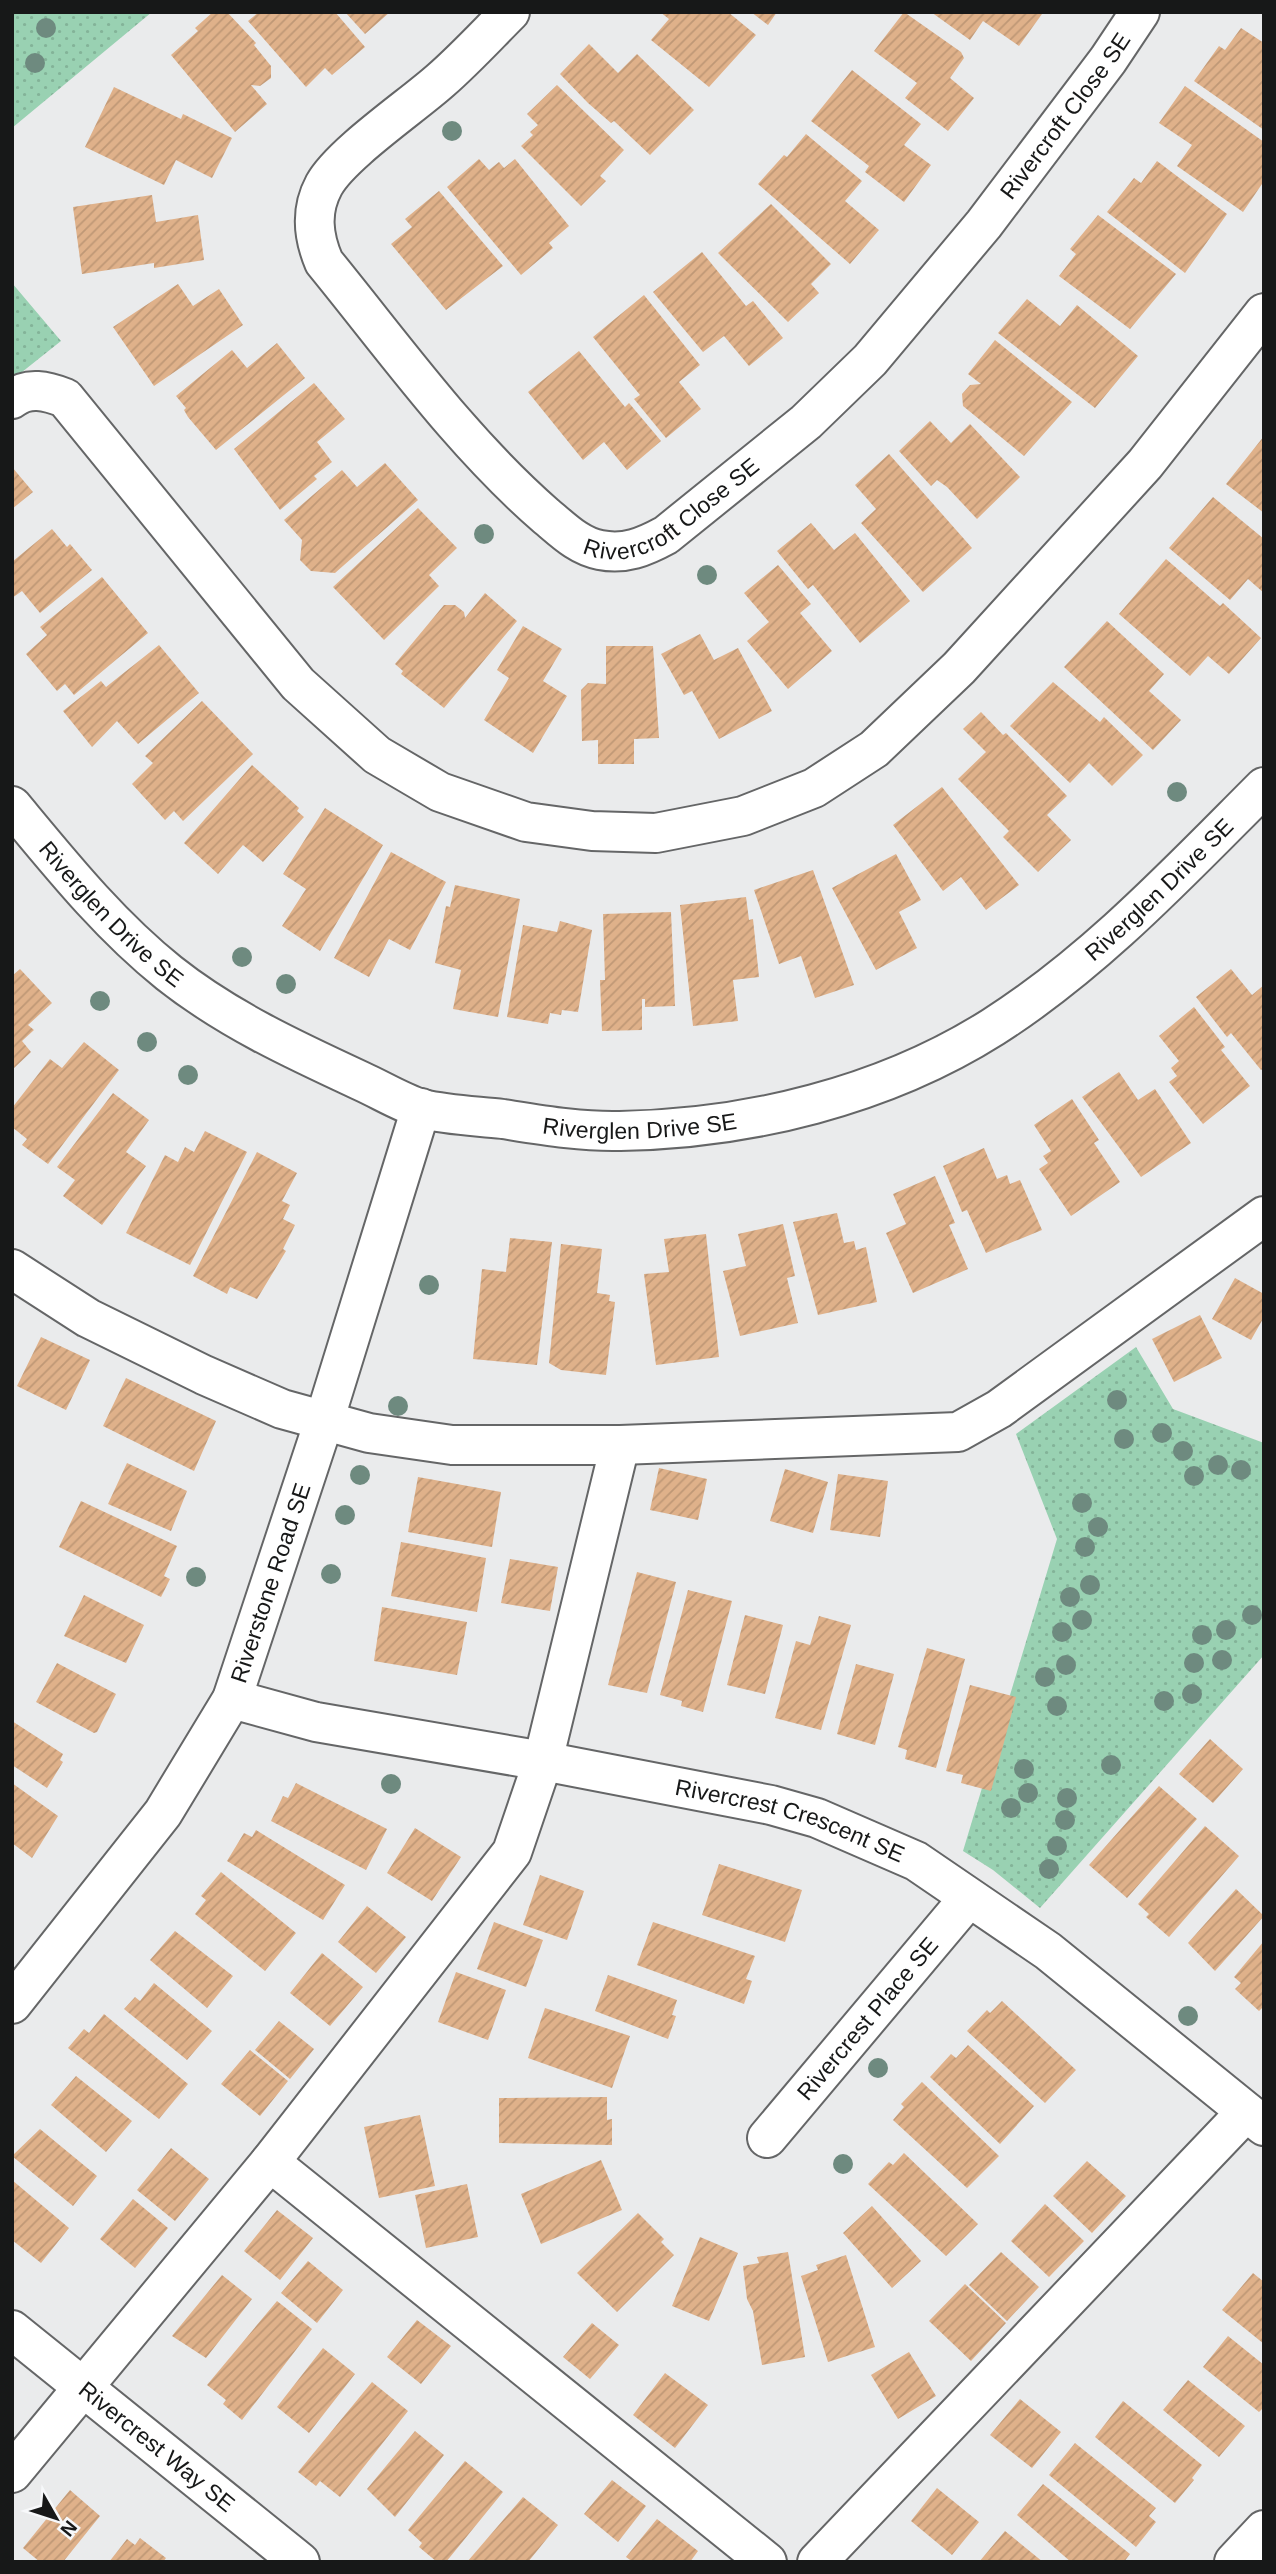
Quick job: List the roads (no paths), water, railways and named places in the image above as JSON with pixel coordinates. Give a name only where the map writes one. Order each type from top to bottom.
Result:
[{"type":"street","name":"Rivercroft Close SE","points":[[510,12],[441,80],[342,163],[325,183],[316,206],[316,243],[324,262],[468,441],[519,492],[586,546],[620,552],[643,548],[666,535],[839,392],[984,224],[1108,60],[1140,12]]},
{"type":"street","points":[[12,399],[19,394],[43,390],[65,398],[298,684],[377,755],[440,792],[526,822],[592,831],[656,833],[743,816],[814,788],[874,749],[959,668],[1145,464],[1264,313]]},
{"type":"street","name":"Riverglen Drive SE","points":[[12,806],[114,924],[169,973],[232,1018],[295,1051],[421,1108],[558,1127],[617,1131],[690,1127],[761,1116],[874,1084],[962,1044],[1042,994],[1186,864],[1264,787]]},
{"type":"street","name":"Riverstone Road SE","points":[[12,2004],[163,1813],[232,1699],[325,1418],[421,1108]]},
{"type":"street","points":[[12,1269],[88,1318],[204,1375],[282,1409],[325,1418],[369,1433],[452,1445],[620,1445],[958,1432],[999,1409],[1264,1216]]},
{"type":"street","points":[[12,2473],[270,2162],[512,1852],[543,1761],[620,1445]]},
{"type":"street","name":"Rivercrest Crescent SE","points":[[232,1699],[316,1722],[543,1761],[771,1805],[817,1818],[916,1861],[968,1899],[1048,1951],[1255,2119]]},
{"type":"street","name":"Rivercrest Place SE","points":[[766,2138],[968,1899]]},
{"type":"street","points":[[817,2562],[1255,2119]]},
{"type":"street","points":[[270,2162],[767,2562]]},
{"type":"street","name":"Rivercrest Way SE","points":[[12,2330],[300,2562]]},
{"type":"street","points":[[1234,2562],[1264,2530]]}]
